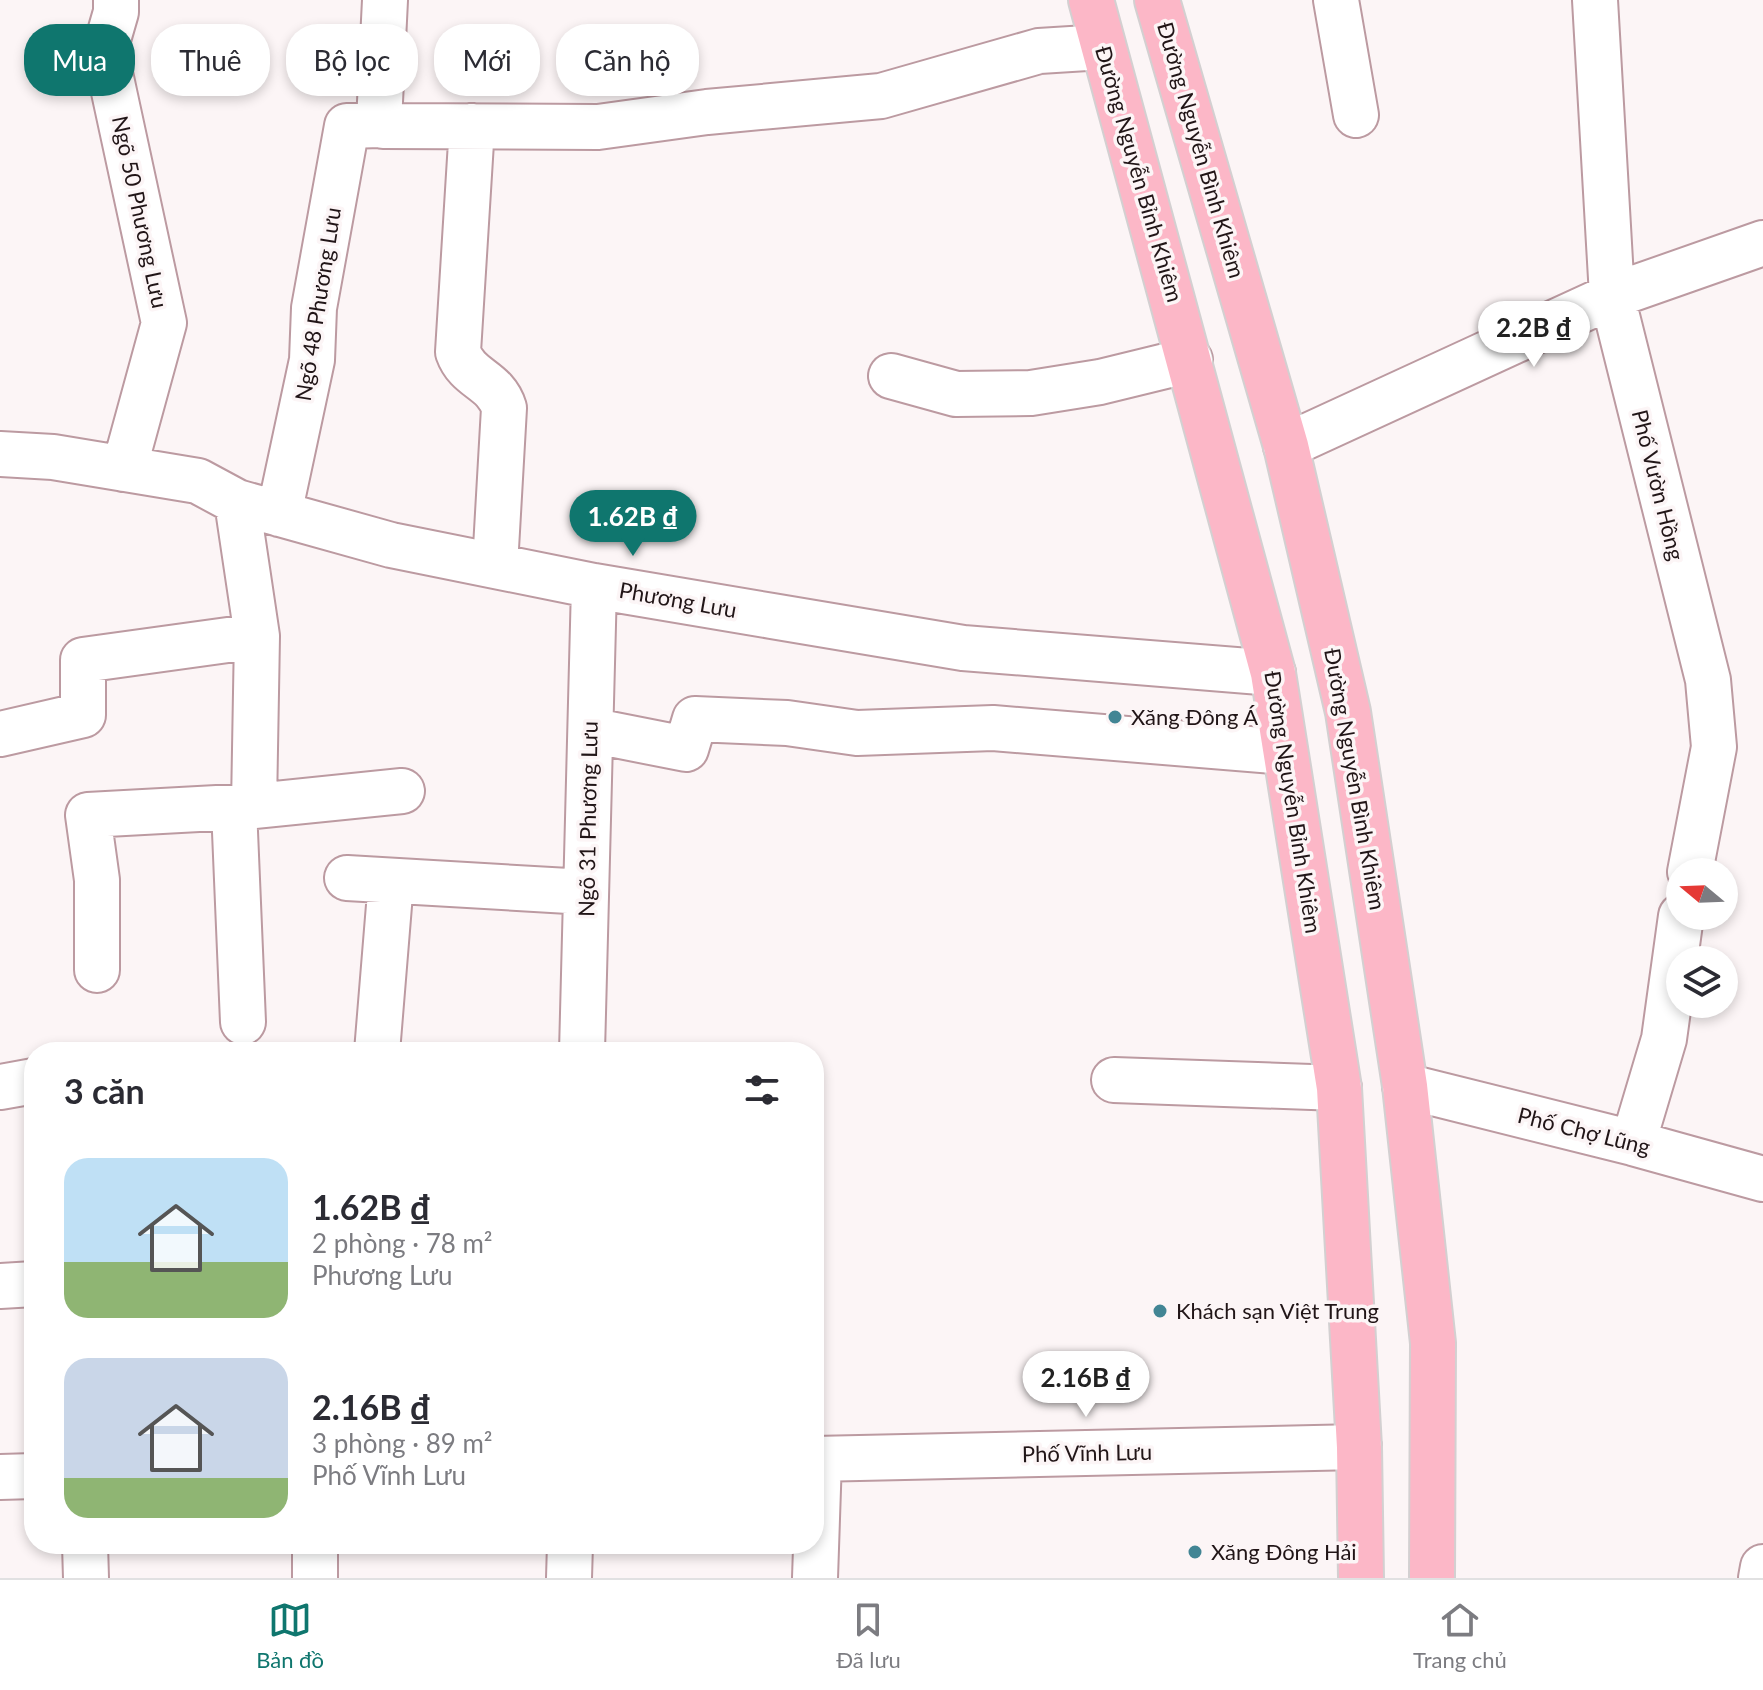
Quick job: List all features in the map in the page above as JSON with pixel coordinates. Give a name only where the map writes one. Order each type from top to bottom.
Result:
[{"type":"highway","name":"Đường Nguyễn Bỉnh Khiêm","points":[[1091,0],[1273,673],[1339,1088],[1359,1447],[1361,1578]]},
{"type":"highway","name":"Đường Nguyễn Bình Khiêm","points":[[1157,0],[1286,446],[1348,712],[1405,1086],[1433,1343],[1432,1578]]},
{"type":"street","name":"Ngõ 50 Phương Lưu","points":[[116,0],[116,12],[105,50],[164,323],[124,469]]},
{"type":"street","points":[[380,125],[385,0]]},
{"type":"street","points":[[1336,0],[1356,115]]},
{"type":"street","name":"Phố Vườn Hồng","points":[[1595,0],[1612,296],[1708,680],[1714,747],[1693,858]]},
{"type":"street","name":"Ngõ 48 Phương Lưu","points":[[279,514],[312,360],[314,308],[347,126],[598,127],[707,112],[881,96],[1039,51],[1103,47]]},
{"type":"street","points":[[472,126],[458,352],[469,372],[495,389],[504,408],[495,566]]},
{"type":"street","points":[[1286,446],[1612,296],[1763,243]]},
{"type":"street","points":[[891,376],[956,394],[1031,393],[1100,382],[1190,360]]},
{"type":"street","name":"Phương Lưu","points":[[0,454],[53,457],[198,481],[237,502],[391,545],[594,586],[963,648],[1273,673]]},
{"type":"street","points":[[237,502],[257,636],[244,807],[243,1022]]},
{"type":"street","name":"Ngõ 31 Phương Lưu","points":[[582,1042],[594,586]]},
{"type":"street","points":[[0,734],[83,715],[83,660],[257,636]]},
{"type":"street","points":[[590,742],[605,733],[686,749],[695,719],[708,719],[787,723],[857,733],[993,728],[1285,752]]},
{"type":"street","points":[[97,970],[97,880],[88,815],[244,807],[402,791]]},
{"type":"street","points":[[347,878],[586,892]]},
{"type":"street","points":[[378,1042],[391,881]]},
{"type":"street","points":[[1633,1143],[1664,1039],[1679,930]]},
{"type":"street","points":[[1114,1080],[1339,1088]]},
{"type":"street","points":[[0,1087],[24,1083]]},
{"type":"street","name":"Phố Chợ Lũng","points":[[1405,1086],[1763,1179]]},
{"type":"street","points":[[0,1286],[24,1285]]},
{"type":"street","name":"Phố Vĩnh Lưu","points":[[824,1459],[1359,1447]]},
{"type":"street","points":[[0,1477],[24,1476]]},
{"type":"street","points":[[85,1554],[86,1578]]},
{"type":"street","points":[[315,1554],[315,1578]]},
{"type":"street","points":[[569,1578],[570,1554]]},
{"type":"street","points":[[815,1554],[815,1578]]},
{"type":"street","points":[[1761,1578],[1763,1567]]},
{"type":"place","name":"Xăng Đông Á","points":[[1115,717]]},
{"type":"place","name":"Khách sạn Việt Trung","points":[[1160,1311]]},
{"type":"place","name":"Xăng Đông Hải","points":[[1195,1552]]}]
